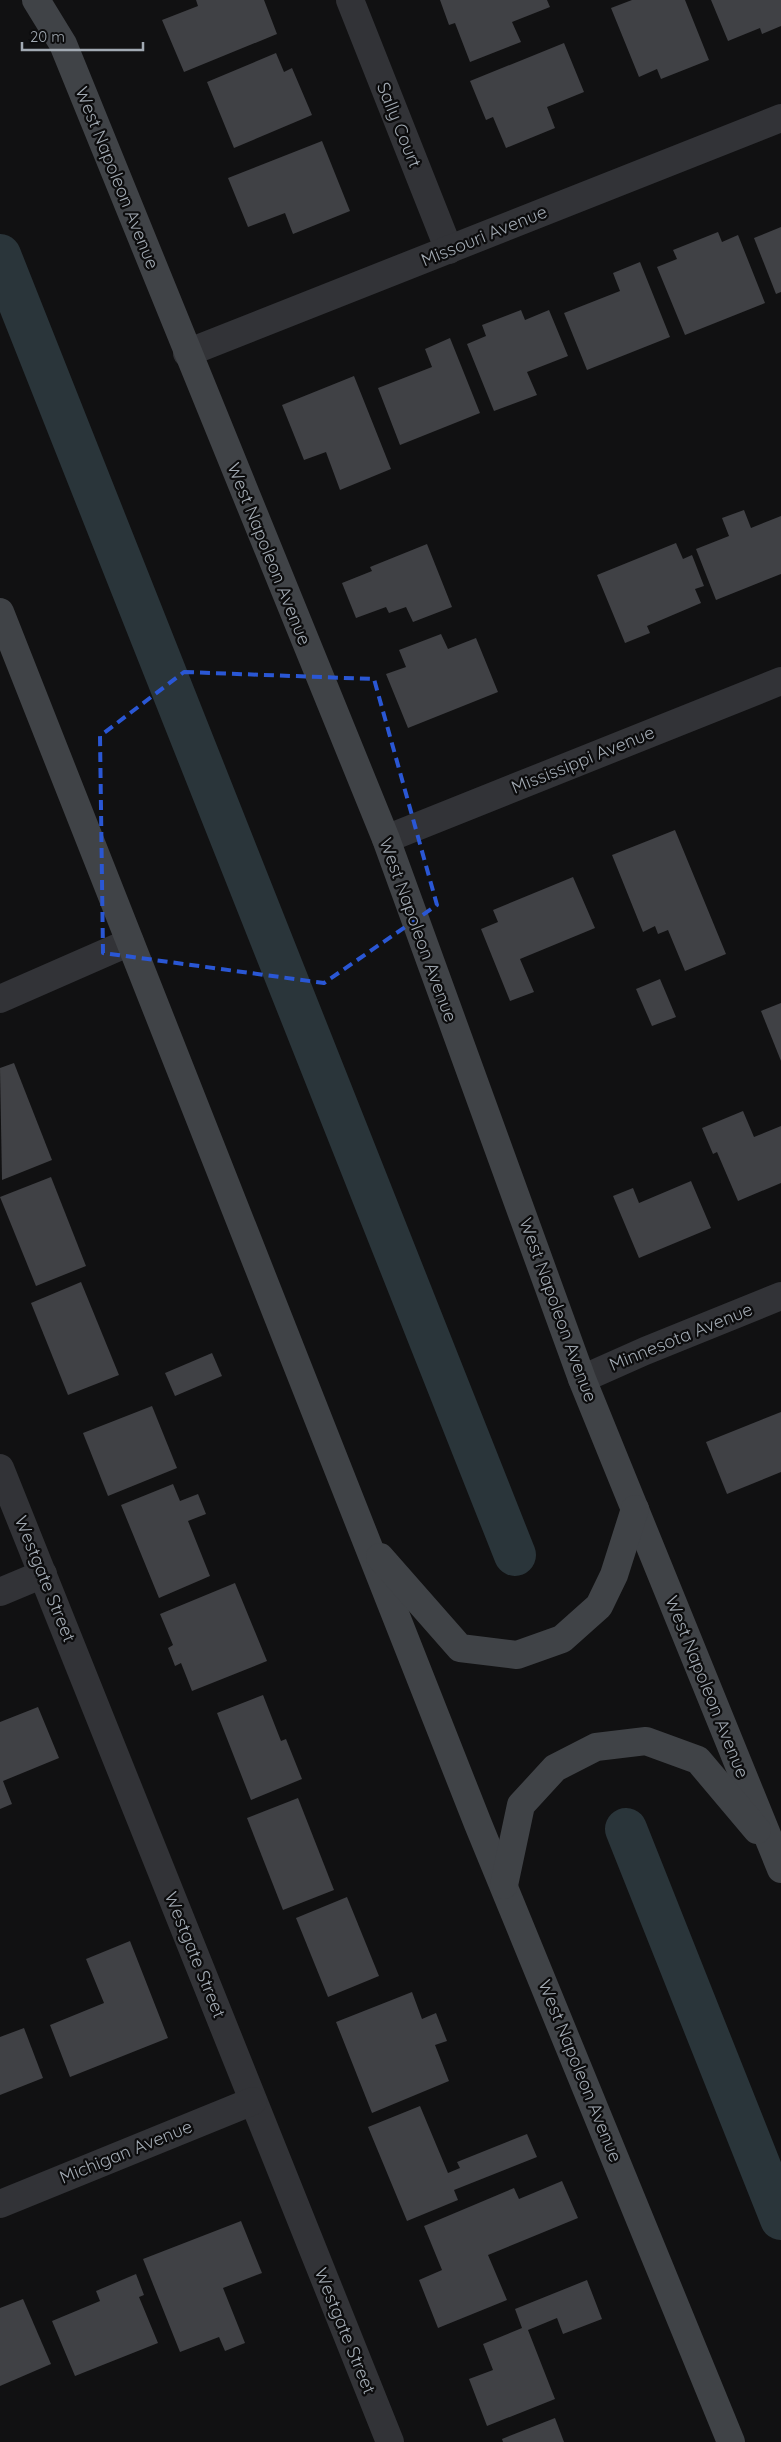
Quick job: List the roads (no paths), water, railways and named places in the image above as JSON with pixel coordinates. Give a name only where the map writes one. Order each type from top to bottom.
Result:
[{"type":"main road","name":"West Napoleon Avenue","points":[[36,0],[63,44],[386,840],[582,1379],[777,1860]]},
{"type":"main road","name":"West Napoleon Avenue","points":[[0,612],[367,1543],[730,2442]]},
{"type":"main road","points":[[367,1543],[460,1648],[518,1655],[562,1639],[599,1606],[614,1575],[635,1509]]},
{"type":"main road","points":[[504,1885],[521,1805],[555,1768],[596,1747],[646,1741],[698,1760],[777,1860]]},
{"type":"street","name":"Sally Court","points":[[350,0],[449,250]]},
{"type":"street","name":"Missouri Avenue","points":[[187,353],[781,118]]},
{"type":"street","name":"Mississippi Avenue","points":[[386,840],[781,681]]},
{"type":"street","points":[[0,999],[130,942]]},
{"type":"street","name":"Minnesota Avenue","points":[[582,1379],[645,1351],[781,1296]]},
{"type":"street","name":"Westgate Street","points":[[0,1468],[390,2442]]},
{"type":"street","points":[[0,1592],[44,1574]]},
{"type":"street","name":"Michigan Avenue","points":[[0,2204],[253,2101]]},
{"type":"waterway","points":[[0,255],[515,1555]]},
{"type":"waterway","points":[[626,1829],[781,2219]]}]
